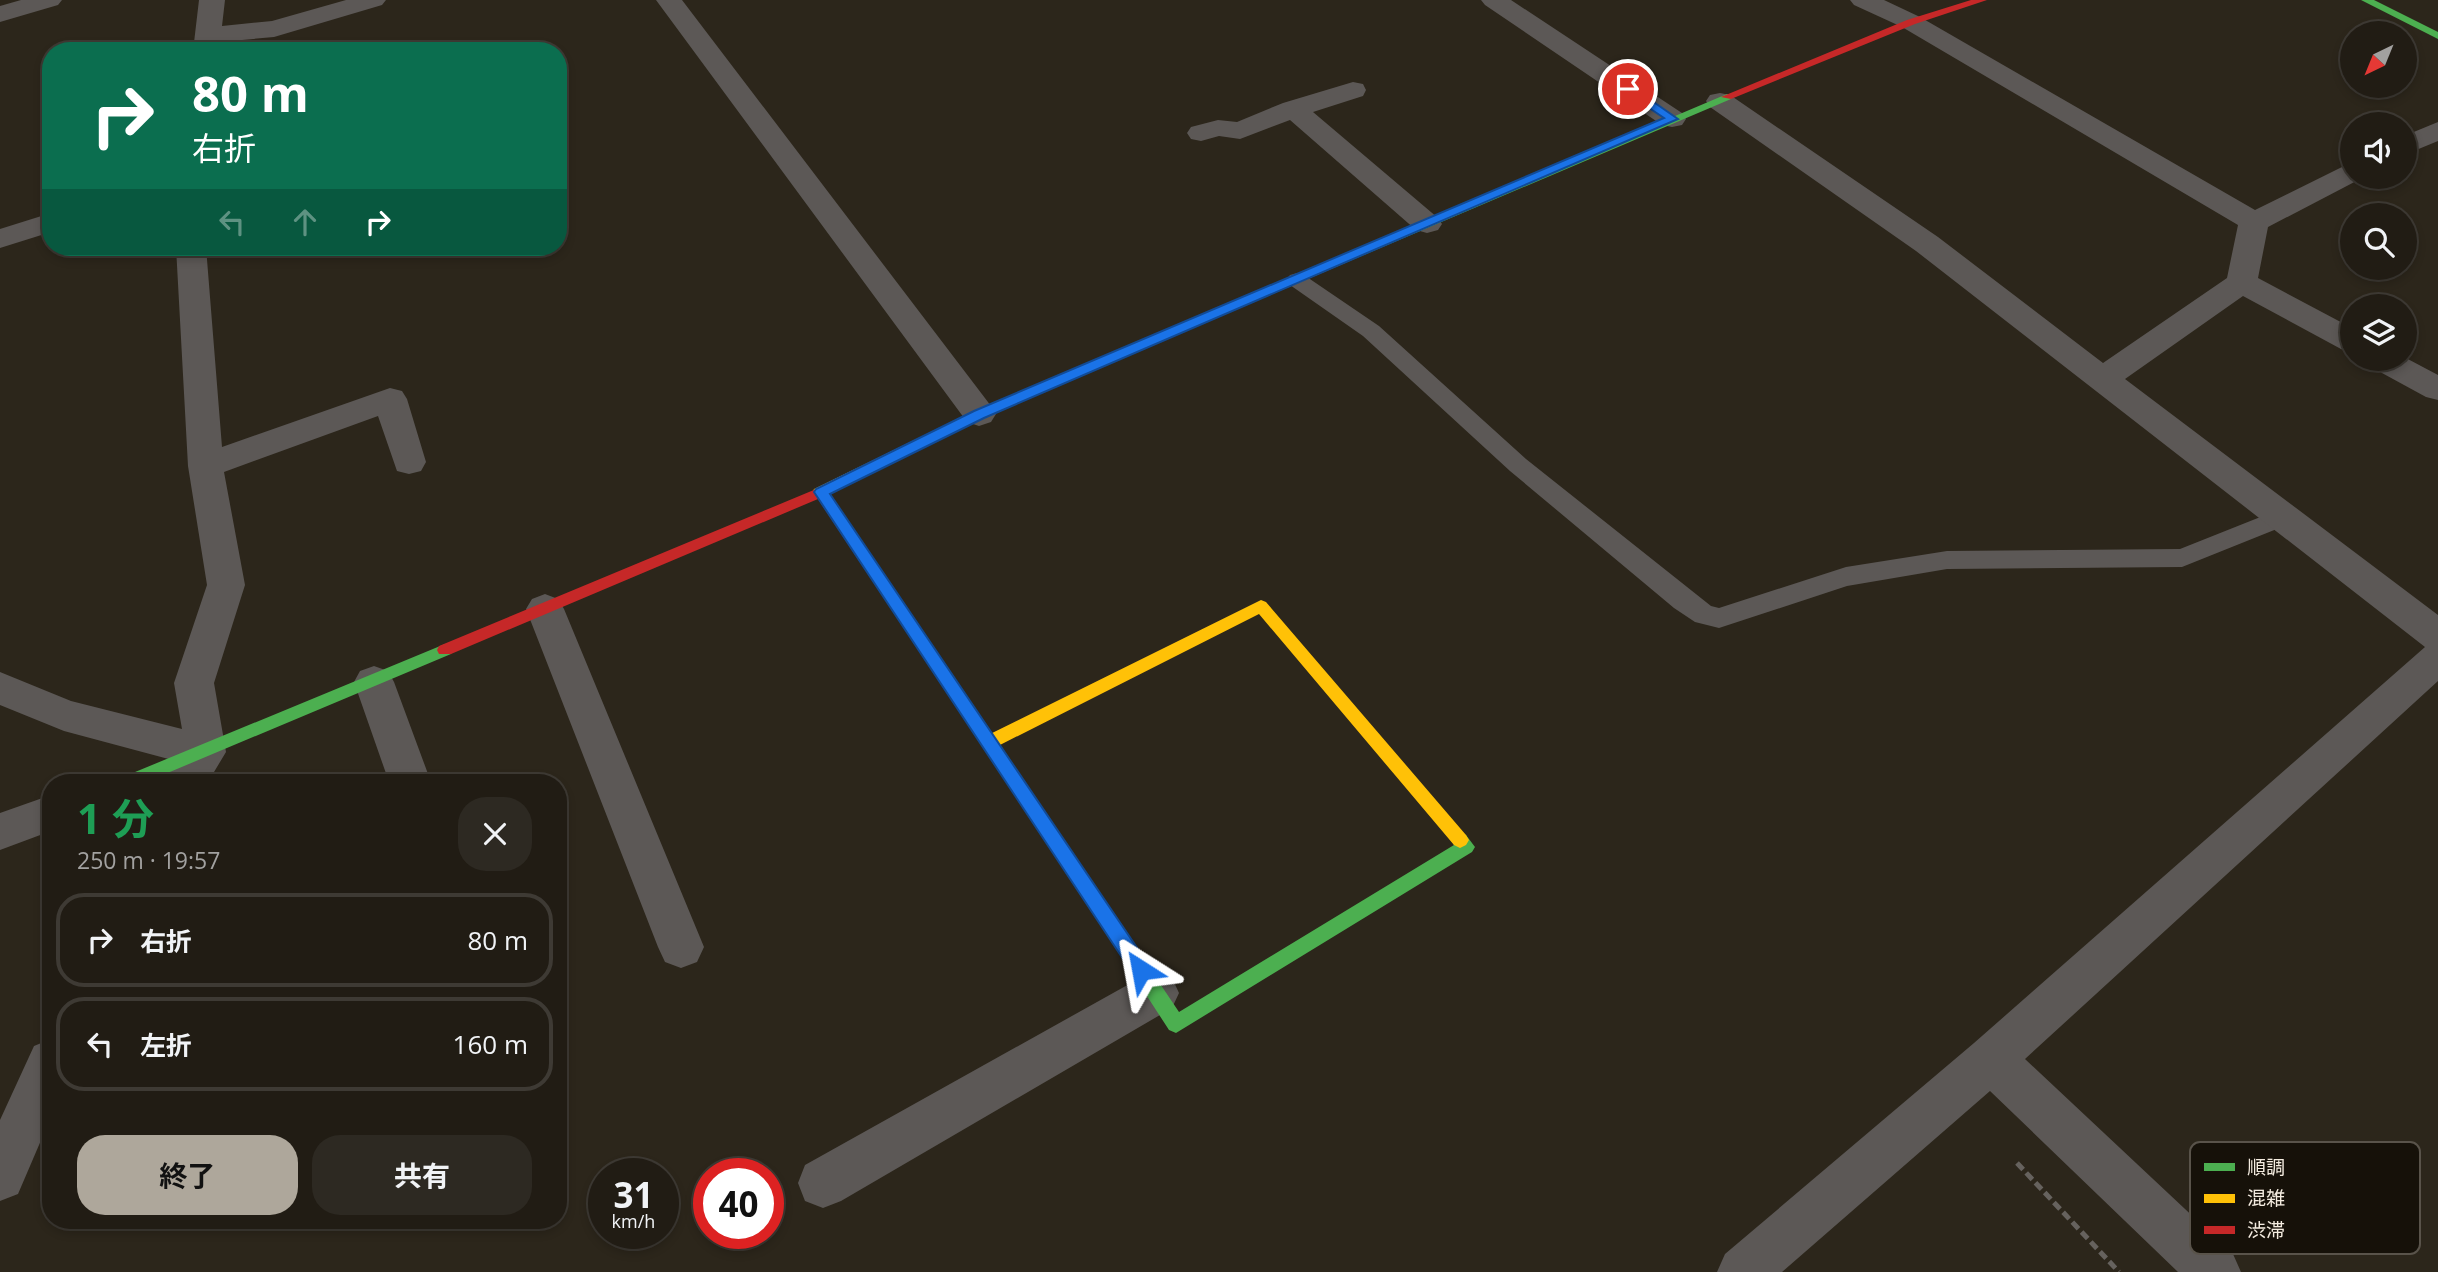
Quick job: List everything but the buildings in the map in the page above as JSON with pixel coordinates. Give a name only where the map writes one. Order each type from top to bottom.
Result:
[{"type":"main road","points":[[165,774],[196,767],[294,713],[374,682],[821,492],[979,414],[1672,119],[1720,102],[1911,22],[1982,0]]},
{"type":"main road","points":[[2366,0],[2438,36]]},
{"type":"main road","points":[[821,492],[990,741],[1176,1024],[1466,848],[1261,606],[990,741]]},
{"type":"street","points":[[0,14],[48,0]]},
{"type":"street","points":[[207,42],[212,0]]},
{"type":"street","points":[[212,42],[274,29],[373,0]]},
{"type":"street","points":[[669,0],[979,414]]},
{"type":"street","points":[[1494,0],[1672,119]]},
{"type":"street","points":[[1863,0],[1911,22],[2254,222]]},
{"type":"street","points":[[1201,132],[1218,128],[1240,131],[1293,109],[1353,90]]},
{"type":"street","points":[[1720,102],[1927,244],[2438,636]]},
{"type":"street","points":[[1293,109],[1427,224]]},
{"type":"street","points":[[2417,140],[2438,130]]},
{"type":"street","points":[[2254,222],[2340,179]]},
{"type":"street","points":[[2104,378],[2242,282],[2254,222]]},
{"type":"street","points":[[0,239],[42,225]]},
{"type":"street","points":[[0,688],[196,767],[194,683],[226,585],[205,466],[192,256]]},
{"type":"street","points":[[2242,282],[2340,335]]},
{"type":"street","points":[[2404,371],[2438,389]]},
{"type":"street","points":[[205,466],[390,400],[409,462]]},
{"type":"street","points":[[545,609],[681,947]]},
{"type":"street","points":[[1743,1272],[1991,1059],[2438,657]]},
{"type":"street","points":[[374,682],[407,774]]},
{"type":"street","points":[[0,832],[42,816]]},
{"type":"street","points":[[822,1183],[1156,993]]},
{"type":"street","points":[[1991,1059],[2190,1247]]},
{"type":"street","points":[[0,1177],[42,1082]]},
{"type":"street","points":[[2197,1254],[2216,1272]]},
{"type":"lane","points":[[1297,280],[1371,331],[1518,465],[1683,601],[1712,617],[1732,615],[1846,578],[1947,560],[2182,558],[2283,517]]},
{"type":"path","points":[[2008,1153],[2119,1272]]},
{"type":"traffic: fast","points":[[2366,0],[2438,36]]},
{"type":"traffic: fast","points":[[1341,260],[1727,97]]},
{"type":"traffic: fast","points":[[148,774],[445,650]]},
{"type":"traffic: fast","points":[[1059,847],[1176,1024],[1466,847],[1460,840]]},
{"type":"traffic: slow","points":[[819,493],[979,414],[1341,260]]},
{"type":"traffic: slow","points":[[990,742],[1261,606],[1460,840]]},
{"type":"traffic: jam","points":[[1727,97],[1911,22],[1982,0]]},
{"type":"traffic: jam","points":[[821,492],[1059,847]]},
{"type":"traffic: jam","points":[[445,650],[819,493]]},
{"type":"route","points":[[1141,970],[821,492],[979,414],[1672,119],[1628,89]]}]
